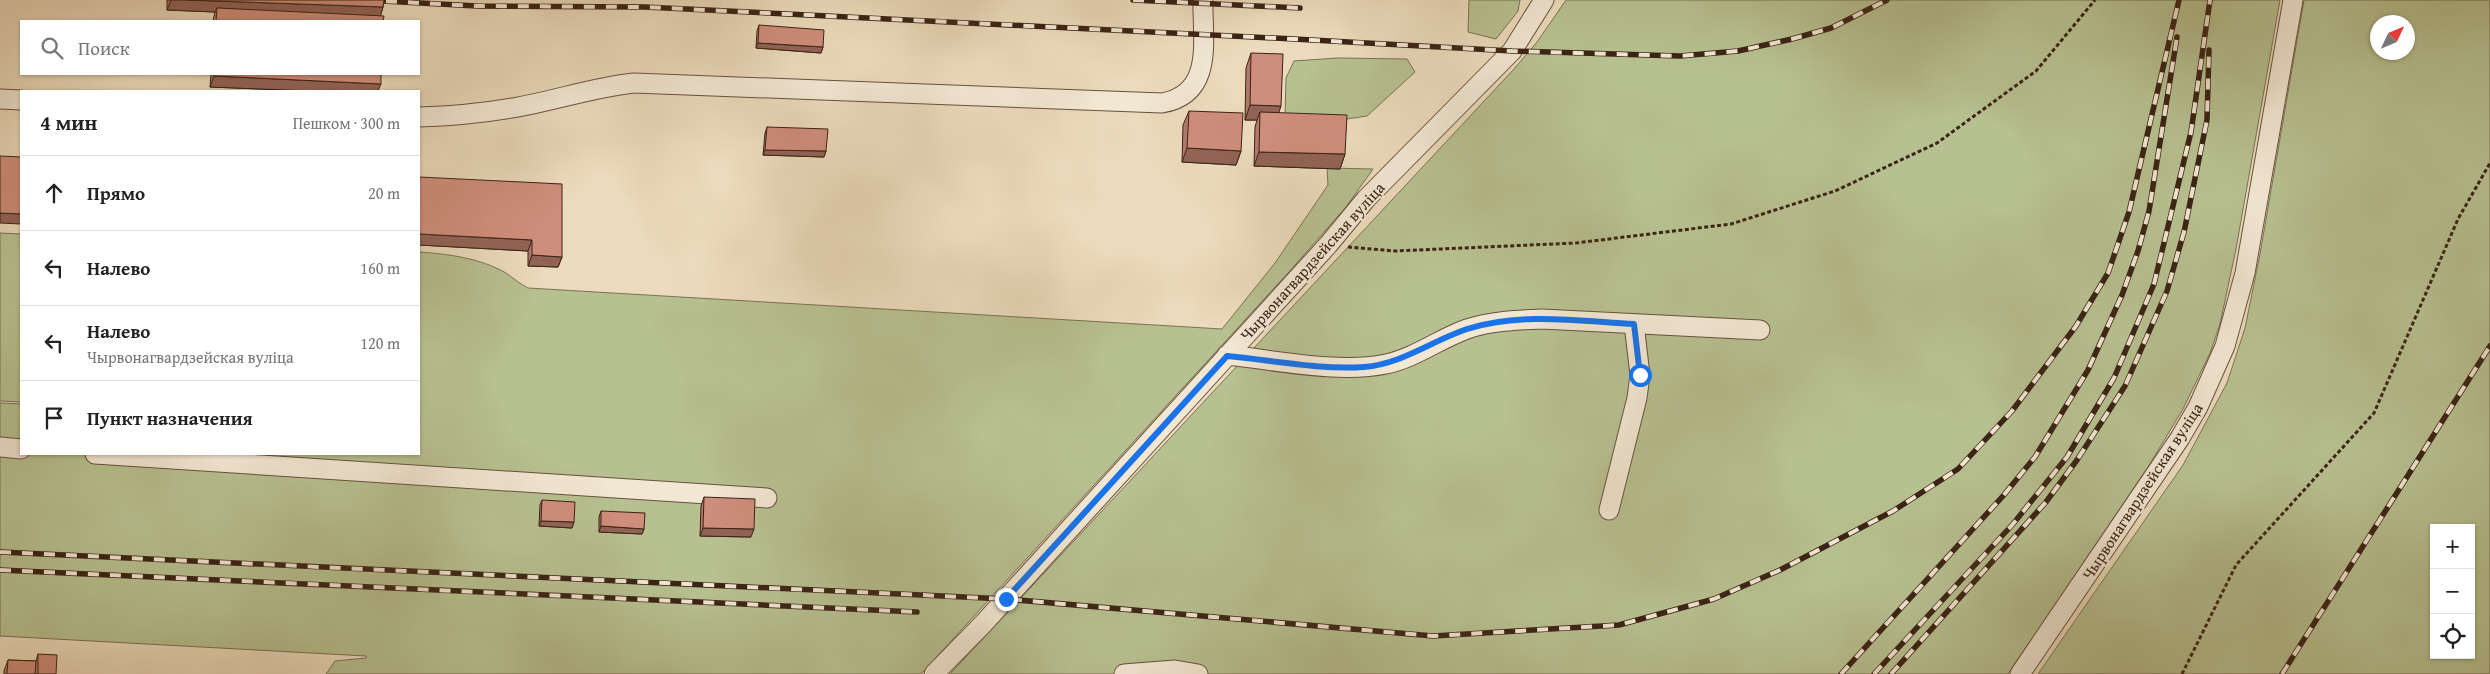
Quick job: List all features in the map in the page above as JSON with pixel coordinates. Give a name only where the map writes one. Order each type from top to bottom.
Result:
[{"type":"street","points":[[420,118],[518,107],[614,85],[634,83],[1162,102],[1182,96],[1197,80],[1203,59],[1203,0]]},
{"type":"street","name":"Чырвонагвардзейская вуліца","points":[[934,674],[989,618],[1328,245],[1366,199],[1512,52],[1544,0]]},
{"type":"street","name":"Чырвонагвардзейская вуліца","points":[[2020,674],[2180,438],[2198,407],[2225,346],[2252,238],[2293,0]]},
{"type":"street","points":[[0,99],[20,100]]},
{"type":"street","points":[[1227,356],[1336,367],[1363,367],[1387,364],[1410,356],[1466,330],[1491,323],[1542,319],[1760,330]]},
{"type":"street","points":[[1609,510],[1637,398],[1640,375],[1634,324]]},
{"type":"street","points":[[0,447],[20,449]]},
{"type":"street","points":[[110,455],[767,498]]},
{"type":"street","points":[[1124,674],[1176,670],[1198,674]]},
{"type":"path","points":[[1328,245],[1395,251],[1576,243],[1731,224],[1835,191],[1937,144],[2036,71],[2095,0]]},
{"type":"path","points":[[2182,674],[2236,565],[2374,413],[2458,219],[2490,163]]},
{"type":"green space","points":[[1469,0],[1520,0],[1518,11],[1496,39],[1468,32]]},
{"type":"green space","points":[[1566,0],[2280,0],[2236,249],[2220,324],[2210,353],[2183,409],[2148,467],[2008,674],[950,674],[1514,69],[1537,42]]},
{"type":"green space","points":[[2304,0],[2490,0],[2490,674],[2038,674],[2183,465],[2227,383],[2245,328],[2260,254]]},
{"type":"green space","points":[[1338,58],[1407,59],[1415,72],[1367,116],[1333,121],[1285,116],[1286,78],[1294,61]]},
{"type":"green space","points":[[1327,168],[1373,169],[1346,207],[1288,273],[921,674],[326,674],[335,661],[366,658],[366,656],[0,636],[0,403],[20,404],[20,455],[420,455],[420,252],[475,260],[506,273],[528,288],[1222,329],[1275,263],[1328,185]]},
{"type":"green space","points":[[0,233],[20,234],[20,402],[0,401]]},
{"type":"building","points":[[187,0],[384,0],[383,7]]},
{"type":"building","points":[[217,8],[384,16],[383,20],[216,20]]},
{"type":"building","points":[[759,25],[824,30],[823,47],[758,43]]},
{"type":"building","points":[[1251,53],[1283,54],[1281,106],[1250,105]]},
{"type":"building","points":[[381,75],[381,84],[214,76]]},
{"type":"building","points":[[1189,111],[1243,113],[1241,151],[1187,148]]},
{"type":"building","points":[[1260,112],[1347,115],[1345,154],[1259,152]]},
{"type":"building","points":[[767,127],[828,129],[826,151],[765,150]]},
{"type":"building","points":[[0,156],[20,157],[20,214],[0,213]]},
{"type":"building","points":[[420,177],[562,184],[562,257],[532,255],[532,240],[420,234]]},
{"type":"building","points":[[704,497],[755,499],[754,529],[703,528]]},
{"type":"building","points":[[542,500],[575,502],[574,522],[541,521]]},
{"type":"building","points":[[601,511],[645,513],[644,529],[601,526]]},
{"type":"building","points":[[38,654],[57,655],[56,674],[38,674]]},
{"type":"building","points":[[8,660],[36,661],[35,674],[7,674]]},
{"type":"railway","points":[[364,0],[477,6],[645,7],[1512,51],[1680,56],[1738,51],[1792,39],[1831,28],[1887,0]]},
{"type":"railway","points":[[1133,0],[1300,8]]},
{"type":"railway","points":[[0,552],[1006,599],[1433,636],[1619,625],[1714,599],[1780,570],[1893,511],[1958,469],[2012,411],[2076,326],[2108,273],[2129,212],[2179,0]]},
{"type":"railway","points":[[1874,674],[2013,524],[2067,457],[2114,378],[2154,284],[2191,132],[2210,0]]},
{"type":"railway","points":[[1841,674],[2003,496],[2035,457],[2088,370],[2122,295],[2138,251],[2149,211],[2177,37]]},
{"type":"railway","points":[[1891,674],[2046,502],[2077,460],[2125,386],[2167,291],[2184,232],[2207,120],[2209,50]]},
{"type":"railway","points":[[2282,674],[2490,346]]},
{"type":"railway","points":[[0,570],[917,612]]},
{"type":"route","points":[[1006,599],[1227,356],[1336,367],[1363,367],[1387,364],[1410,356],[1466,330],[1491,323],[1542,319],[1634,324],[1640,375]]}]
